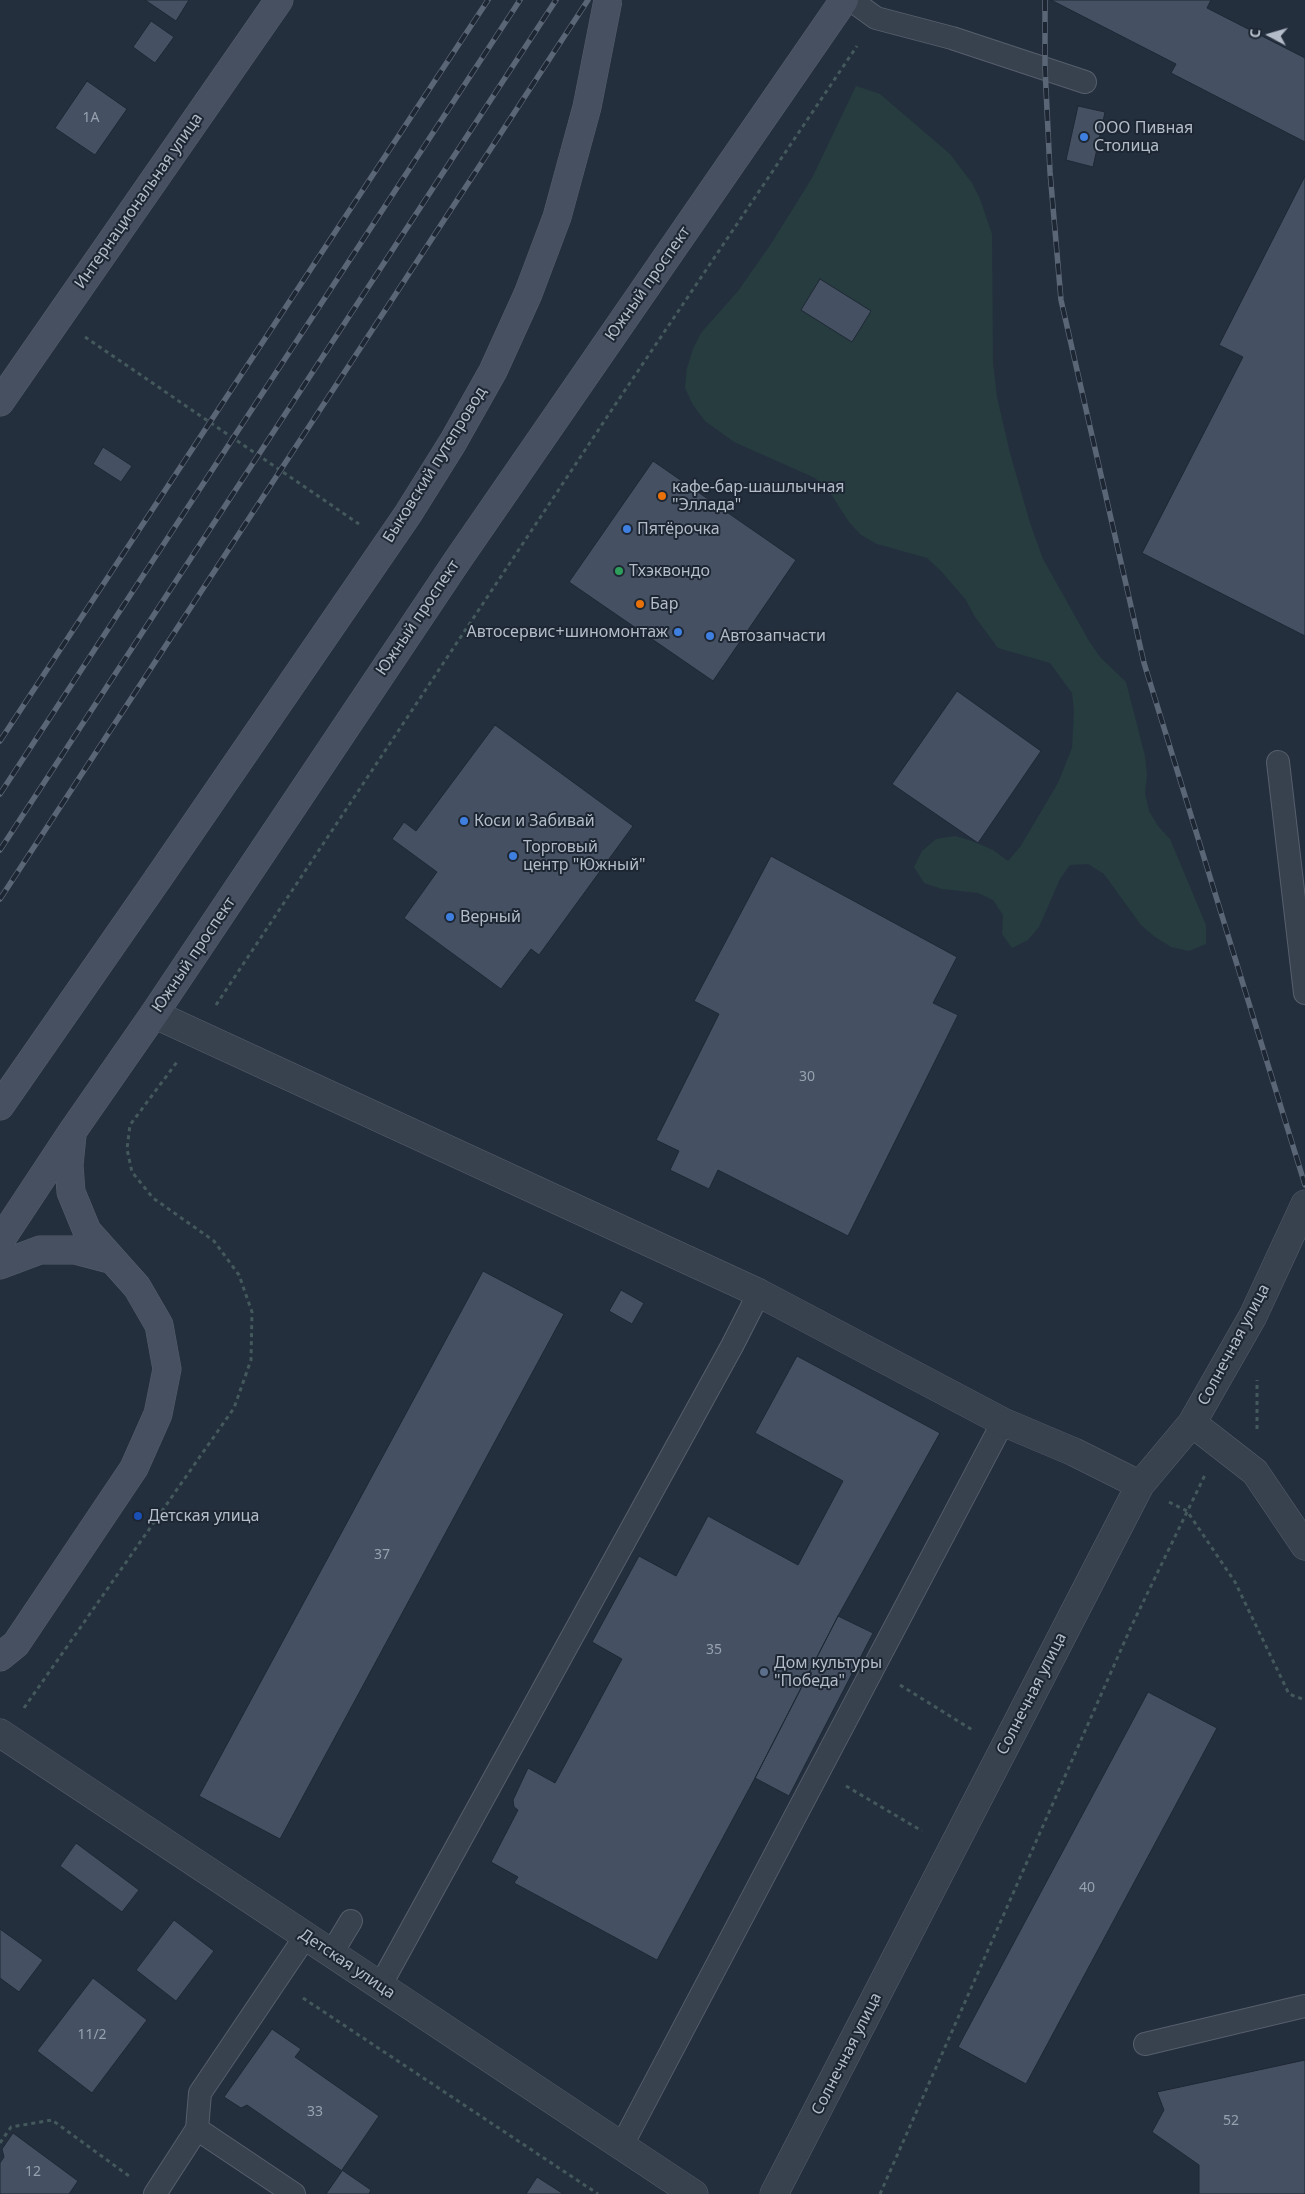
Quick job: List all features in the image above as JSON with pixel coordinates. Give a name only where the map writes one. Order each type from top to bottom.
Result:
[{"type":"main road","name":"Интернациональная улица","points":[[0,402],[279,0]]},
{"type":"main road","name":"Быковский путепровод","points":[[0,1106],[408,514],[453,442],[493,371],[528,294],[557,217],[587,107],[608,0]]},
{"type":"main road","name":"Южный проспект","points":[[0,1241],[457,561],[844,0]]},
{"type":"main road","points":[[0,1657],[16,1644],[134,1468],[158,1414],[167,1369],[159,1325],[137,1287],[87,1231],[71,1192],[69,1164],[72,1132]]},
{"type":"main road","points":[[0,1265],[40,1250],[75,1250],[113,1260]]},
{"type":"street","points":[[154,1014],[759,1293],[1003,1422],[1074,1452],[1140,1485]]},
{"type":"street","name":"Солнечная улица","points":[[774,2194],[1140,1485],[1192,1423],[1253,1316],[1305,1204]]},
{"type":"street","points":[[1192,1423],[1255,1472],[1305,1546]]},
{"type":"street","name":"Детская улица","points":[[2,1734],[331,1954],[622,2145],[689,2193]]},
{"type":"lane","points":[[851,0],[876,18],[952,38],[1085,82]]},
{"type":"lane","points":[[1278,762],[1305,993]]},
{"type":"lane","points":[[380,1986],[722,1364],[759,1293]]},
{"type":"lane","points":[[622,2145],[1003,1422]]},
{"type":"lane","points":[[331,1954],[351,1921]]},
{"type":"lane","points":[[155,2194],[197,2130],[200,2093],[306,1936]]},
{"type":"lane","points":[[1144,2044],[1305,2006]]},
{"type":"lane","points":[[197,2130],[294,2194]]},
{"type":"path","points":[[2,1734],[234,1408],[251,1360],[252,1312],[239,1275],[214,1241],[152,1198],[132,1172],[127,1149],[130,1125],[197,1034],[613,408],[876,18]]},
{"type":"path","points":[[58,319],[363,527]]},
{"type":"path","points":[[1257,1434],[1258,1375]]},
{"type":"path","points":[[880,2194],[1131,1627],[1220,1445]]},
{"type":"path","points":[[1187,1511],[1235,1582],[1289,1694],[1305,1700]]},
{"type":"path","points":[[873,1668],[978,1734]]},
{"type":"path","points":[[820,1771],[929,1835]]},
{"type":"path","points":[[301,1996],[598,2194]]},
{"type":"path","points":[[0,2143],[11,2126],[52,2120],[130,2177]]},
{"type":"green space","points":[[856,86],[880,94],[950,154],[972,183],[980,199],[992,234],[993,362],[997,397],[1010,453],[1030,523],[1043,559],[1089,641],[1100,657],[1126,682],[1145,756],[1147,774],[1145,793],[1149,811],[1158,826],[1170,839],[1206,925],[1206,944],[1189,951],[1171,947],[1141,925],[1104,874],[1088,864],[1070,865],[1060,879],[1039,927],[1028,940],[1012,948],[1002,934],[1003,915],[993,900],[978,893],[942,889],[924,883],[914,867],[922,851],[936,839],[955,836],[972,841],[993,850],[1008,861],[1020,847],[1058,783],[1072,748],[1074,711],[1072,693],[1050,663],[998,648],[975,617],[966,600],[927,558],[877,544],[861,535],[849,522],[829,491],[815,478],[734,442],[705,421],[693,405],[685,388],[687,368],[701,333],[738,291],[771,244],[812,178]]},
{"type":"building","points":[[145,0],[189,0],[176,21]]},
{"type":"building","points":[[1051,0],[1211,0],[1207,8],[1305,58],[1305,142],[1171,73],[1176,64]]},
{"type":"building","points":[[151,21],[174,37],[155,63],[133,47]]},
{"type":"building","points":[[87,81],[127,109],[95,155],[55,128]]},
{"type":"building","points":[[1078,106],[1105,112],[1093,167],[1066,160]]},
{"type":"building","points":[[1305,176],[1305,636],[1142,553],[1243,357],[1219,345]]},
{"type":"building","points":[[820,279],[871,311],[852,342],[801,310]]},
{"type":"building","points":[[103,447],[132,466],[121,482],[93,464]]},
{"type":"building","points":[[653,461],[796,560],[713,681],[569,582]]},
{"type":"building","points":[[957,691],[1041,751],[978,843],[892,784]]},
{"type":"building","name":"Торговый центр \"Южный\"","points":[[495,725],[633,826],[539,955],[531,949],[501,989],[404,918],[437,872],[392,839],[404,822],[416,831]]},
{"type":"building","points":[[771,856],[957,957],[933,1003],[958,1015],[848,1236],[718,1170],[709,1189],[670,1170],[679,1151],[656,1140],[719,1014],[694,1001]]},
{"type":"building","points":[[483,1271],[564,1314],[280,1839],[199,1796]]},
{"type":"building","points":[[621,1290],[644,1303],[632,1324],[609,1311]]},
{"type":"building","points":[[797,1356],[940,1433],[838,1616],[755,1778],[657,1960],[514,1883],[518,1877],[491,1862],[518,1810],[514,1807],[513,1800],[528,1768],[555,1783],[622,1659],[592,1642],[639,1556],[676,1576],[708,1516],[798,1565],[843,1481],[755,1433]]},
{"type":"building","points":[[838,1616],[873,1633],[789,1796],[755,1778]]},
{"type":"building","points":[[1148,1692],[1217,1728],[1026,2084],[958,2047]]},
{"type":"building","points":[[76,1843],[139,1890],[122,1912],[60,1866]]},
{"type":"building","points":[[174,1920],[214,1951],[176,2001],[136,1970]]},
{"type":"building","points":[[0,1929],[43,1960],[19,1992],[0,1978]]},
{"type":"building","points":[[93,1978],[147,2020],[92,2093],[37,2051]]},
{"type":"building","points":[[272,2029],[301,2049],[295,2057],[379,2116],[342,2170],[371,2190],[369,2194],[326,2194],[342,2171],[247,2105],[241,2108],[224,2097]]},
{"type":"building","points":[[1305,2060],[1305,2194],[1199,2194],[1199,2165],[1152,2132],[1164,2110],[1157,2092]]},
{"type":"building","points":[[13,2133],[78,2181],[69,2194],[0,2194],[0,2163],[4,2157],[2,2149]]},
{"type":"building","points":[[537,2177],[562,2193],[562,2194],[526,2194]]},
{"type":"railway","points":[[0,741],[488,0]]},
{"type":"railway","points":[[0,794],[520,0]]},
{"type":"railway","points":[[0,850],[556,0]]},
{"type":"railway","points":[[0,899],[588,0]]},
{"type":"railway","points":[[1045,0],[1045,68],[1050,172],[1061,300],[1144,663],[1305,1185]]},
{"type":"place","name":"ООО Пивная Столица","points":[[1084,137]]},
{"type":"place","name":"кафе-бар-шашлычная \"Эллада\"","points":[[662,496]]},
{"type":"place","name":"Пятёрочка","points":[[627,529]]},
{"type":"place","name":"Тхэквондо","points":[[619,571]]},
{"type":"place","name":"Бар","points":[[640,604]]},
{"type":"place","name":"Автосервис+шиномонтаж","points":[[678,632]]},
{"type":"place","name":"Автозапчасти","points":[[710,636]]},
{"type":"place","name":"Коси и Забивай","points":[[464,821]]},
{"type":"place","name":"Торговый центр \"Южный\"","points":[[513,856]]},
{"type":"place","name":"Верный","points":[[450,917]]},
{"type":"place","name":"Детская улица","points":[[138,1516]]},
{"type":"place","name":"Дом культуры \"Победа\"","points":[[764,1672]]}]
